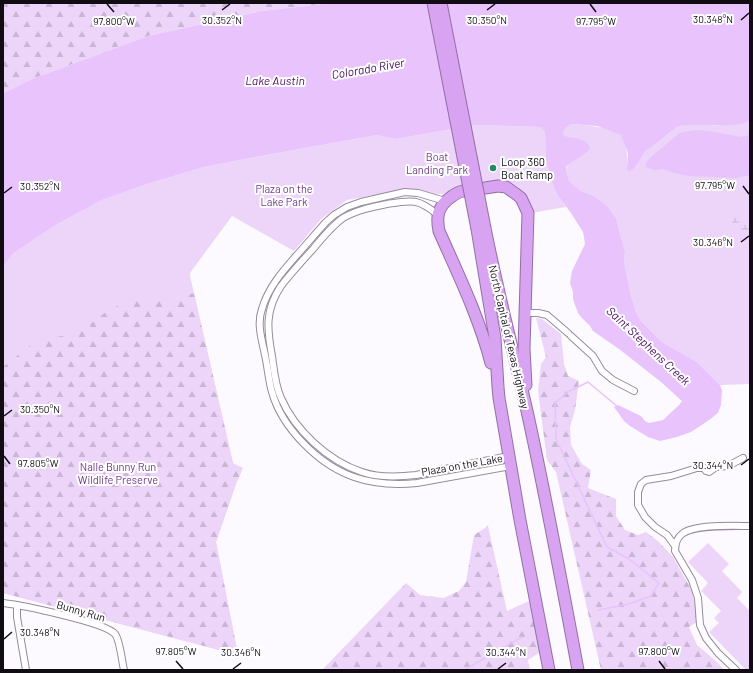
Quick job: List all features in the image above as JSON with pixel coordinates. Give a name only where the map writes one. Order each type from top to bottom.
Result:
[{"type":"highway","name":"North Capital of Texas Highway","points":[[433,3],[481,228],[498,290],[527,412],[558,562],[578,670]]},
{"type":"highway","name":"North Capital of Texas Highway","points":[[441,3],[481,228],[495,338],[498,387],[520,520],[549,670]]},
{"type":"highway","points":[[485,188],[498,186],[506,187],[521,198],[528,213],[524,349],[527,412]]},
{"type":"highway","points":[[463,191],[445,201],[440,208],[437,223],[488,349],[498,387]]},
{"type":"street","name":"Plaza on the Lake","points":[[445,201],[418,193],[405,192],[354,204],[340,211],[326,222],[280,274],[268,292],[261,309],[259,324],[271,371],[281,398],[306,434],[328,455],[363,472],[388,476],[416,475],[510,461]]},
{"type":"street","name":"Plaza on the Lake","points":[[438,215],[424,204],[414,201],[399,202],[356,212],[334,226],[287,279],[275,295],[268,322],[272,392],[284,418],[302,442],[324,461],[355,478],[389,484],[417,483],[510,461]]},
{"type":"street","points":[[280,274],[287,279]]},
{"type":"street","points":[[525,313],[538,313],[546,315],[570,334],[593,356],[602,371],[613,380],[634,391]]},
{"type":"street","points":[[324,461],[328,455]]},
{"type":"street","points":[[736,670],[718,653],[706,638],[700,625],[698,598],[692,580],[675,551],[675,546],[667,535],[655,527],[645,517],[638,506],[638,492],[641,484],[646,480],[671,476],[697,468],[704,468],[709,472],[716,467],[728,466],[743,458]]},
{"type":"street","name":"Plaza on the Lake","points":[[416,475],[417,483]]},
{"type":"street","points":[[675,546],[682,534],[690,531],[706,527],[750,526]]},
{"type":"street","name":"Bunny Run","points":[[3,603],[17,604],[91,622],[110,630],[116,634],[124,670]]},
{"type":"street","points":[[17,604],[17,617],[26,670]]},
{"type":"green space","points":[[3,3],[331,3],[262,11],[148,36],[32,79],[3,93]]},
{"type":"green space","points":[[750,121],[750,384],[720,385],[697,362],[662,342],[641,321],[636,312],[631,296],[624,262],[625,252],[616,218],[608,207],[582,193],[569,181],[566,172],[569,163],[567,137],[563,133],[567,127],[573,124],[599,127],[613,131],[622,137],[625,144],[627,152],[627,168],[637,165],[651,146],[681,125],[737,125]]},
{"type":"green space","name":"Nalle Bunny Run Wildlife Preserve","points":[[476,125],[541,127],[545,132],[546,160],[558,196],[566,207],[531,213],[530,203],[525,194],[517,186],[505,182],[485,181],[443,194],[434,194],[418,190],[402,190],[347,200],[321,219],[294,251],[232,216],[190,273],[233,463],[236,484],[216,542],[238,655],[3,593],[3,266],[14,253],[54,226],[102,200],[147,184],[204,167],[377,135],[395,139]]},
{"type":"green space","points":[[744,217],[750,224],[750,233],[740,229],[732,222],[733,218]]},
{"type":"green space","name":"Nalle Bunny Run Wildlife Preserve","points":[[194,293],[233,463],[243,468],[216,542],[238,655],[3,593],[3,367],[36,341],[77,333],[103,314],[128,300],[170,300]]},
{"type":"green space","points":[[536,318],[542,319],[561,334],[564,364],[568,376],[579,381],[575,410],[570,427],[571,445],[582,464],[591,470],[588,488],[616,499],[616,516],[625,530],[638,535],[646,532],[658,541],[673,557],[691,589],[695,604],[697,622],[689,627],[697,645],[724,670],[601,670],[556,472],[547,460],[538,391],[541,364],[546,357]]},
{"type":"green space","points":[[488,526],[507,611],[531,600],[540,652],[528,660],[530,670],[322,670],[406,583],[420,595],[443,598],[459,591],[466,582],[474,535]]},
{"type":"green space","points":[[708,543],[729,564],[722,571],[742,592],[737,598],[750,611],[750,670],[746,670],[709,632],[719,623],[714,618],[721,611],[701,591],[708,583],[688,562]]},
{"type":"water","name":"Lake Austin","points":[[331,3],[750,3],[750,121],[739,125],[729,126],[678,126],[648,150],[636,166],[628,171],[628,154],[620,135],[597,126],[573,124],[567,127],[563,133],[565,136],[583,140],[590,148],[585,154],[566,167],[567,175],[572,184],[580,191],[593,196],[603,203],[616,218],[625,252],[624,262],[636,312],[641,321],[662,342],[697,362],[720,385],[722,390],[721,405],[718,413],[691,432],[660,441],[648,437],[630,426],[624,421],[614,407],[618,405],[641,416],[649,423],[663,420],[682,401],[661,382],[593,331],[578,313],[573,299],[573,292],[570,283],[572,271],[585,244],[584,237],[583,232],[571,213],[558,196],[552,182],[546,160],[545,132],[541,127],[476,125],[395,139],[377,135],[204,167],[147,184],[102,200],[54,226],[14,253],[3,266],[3,93],[32,79],[148,36],[262,11]]},
{"type":"water","points":[[697,130],[741,137],[750,135],[750,175],[735,178],[689,176],[663,169],[655,170],[646,167],[646,163],[650,158],[678,134]]},
{"type":"waterway","name":"Saint Stephens Creek","points":[[598,610],[629,604],[651,596],[659,583],[629,559],[607,547],[556,439],[555,403],[568,392],[588,382],[618,407]]},
{"type":"waterway","name":"Saint Stephens Creek","points":[[464,670],[522,637]]},
{"type":"place","name":"Loop 360 Boat Ramp","points":[[493,168]]},
{"type":"water label","name":"Colorado River","points":[[368,69]]},
{"type":"park label","name":"Boat Landing Park","points":[[437,163]]},
{"type":"park label","name":"Plaza on the Lake Park","points":[[284,195]]}]
